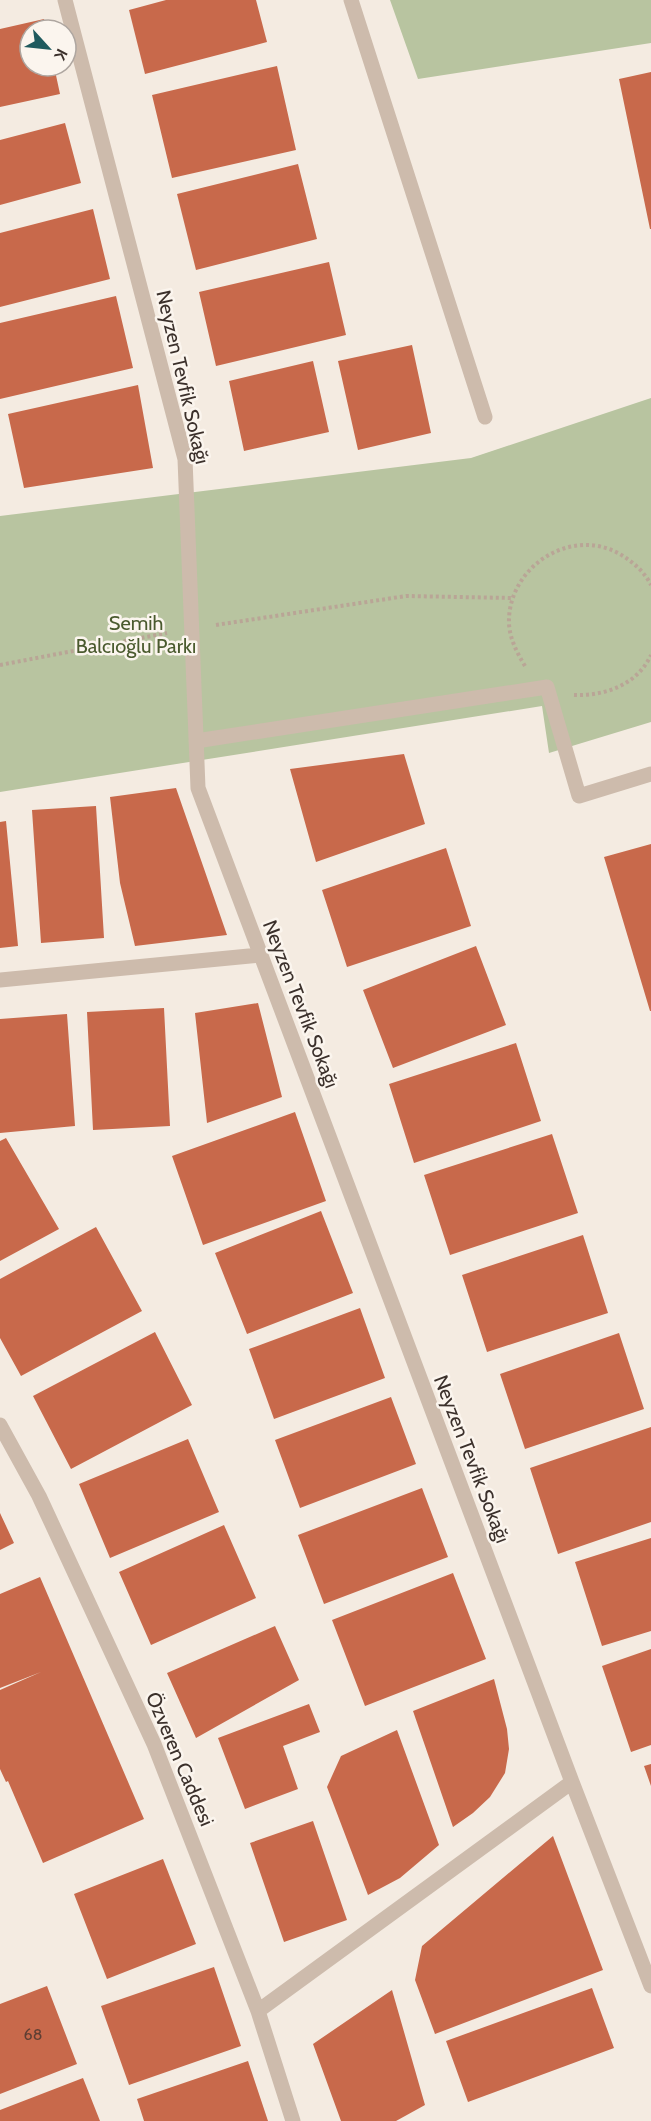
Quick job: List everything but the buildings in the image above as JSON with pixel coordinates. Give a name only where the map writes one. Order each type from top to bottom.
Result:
[{"type":"street","name":"Neyzen Tevfik Sokağı","points":[[65,0],[185,459],[198,788],[651,1986]]},
{"type":"street","points":[[351,0],[485,417]]},
{"type":"street","points":[[196,741],[548,687],[579,796],[651,774]]},
{"type":"street","points":[[0,980],[260,956]]},
{"type":"street","name":"Özveren Caddesi","points":[[0,1425],[39,1496],[153,1744],[258,2011],[293,2121]]},
{"type":"street","points":[[258,2011],[572,1782]]},
{"type":"path","points":[[651,585],[649,577],[630,560],[609,548],[585,544],[561,548],[540,559],[523,577],[512,598],[509,624],[515,649],[528,671],[548,687],[569,695],[592,695],[615,690],[634,677],[651,655]]},
{"type":"path","points":[[0,665],[191,628],[406,596],[512,598]]},
{"type":"green space","points":[[390,0],[651,0],[651,43],[418,79]]},
{"type":"green space","name":"Semih Balcıoğlu Parkı","points":[[651,398],[651,722],[549,753],[542,706],[0,792],[0,516],[471,458]]}]
